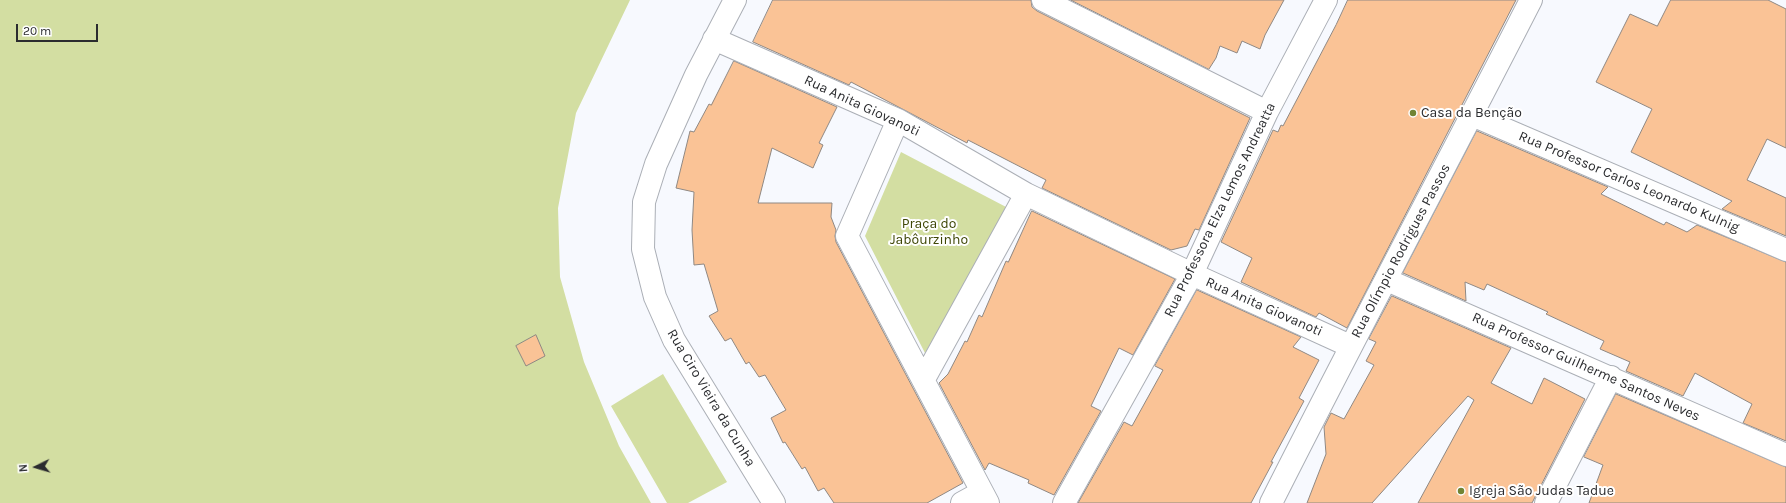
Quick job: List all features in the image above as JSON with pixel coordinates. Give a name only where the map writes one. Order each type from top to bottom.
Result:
[{"type":"street","name":"Rua Ciro Vieira da Cunha","points":[[734,0],[696,75],[656,164],[644,202],[643,249],[655,297],[674,340],[774,503]]},
{"type":"street","points":[[1043,0],[1267,112]]},
{"type":"street","name":"Rua Professora Elza Lemos Andreatta","points":[[1064,503],[1192,274],[1267,112],[1326,0]]},
{"type":"street","name":"Rua Olímpio Rodrigues Passos","points":[[1271,503],[1350,346],[1387,280],[1531,0]]},
{"type":"street","name":"Rua Anita Giovanoti","points":[[714,39],[898,120],[1026,194],[1192,274],[1350,346]]},
{"type":"street","name":"Rua Professor Carlos Leonardo Kulnig","points":[[1472,115],[1786,250]]},
{"type":"street","points":[[898,120],[847,236],[924,379],[985,498],[962,503]]},
{"type":"street","points":[[924,379],[1026,194]]},
{"type":"street","name":"Rua Professor Guilherme Santos Neves","points":[[1387,280],[1786,455]]},
{"type":"street","points":[[1546,503],[1611,377]]},
{"type":"green space","points":[[0,0],[630,0],[576,113],[558,208],[560,277],[584,362],[619,446],[651,503],[0,503]]},
{"type":"green space","name":"Praça do Jabôurzinho","points":[[901,152],[1008,208],[925,353],[865,236]]},
{"type":"green space","points":[[663,374],[727,482],[688,503],[667,503],[611,406]]},
{"type":"building","points":[[773,0],[1031,0],[1032,7],[1037,11],[1250,118],[1199,230],[1195,229],[1187,246],[1171,250],[1042,188],[1046,180],[968,140],[967,143],[851,82],[849,85],[753,42]]},
{"type":"building","points":[[1071,0],[1284,0],[1265,35],[1260,49],[1242,41],[1237,53],[1220,46],[1216,58],[1209,69]]},
{"type":"building","points":[[1348,0],[1516,0],[1347,328],[1319,313],[1316,317],[1241,282],[1252,258],[1221,242],[1273,130],[1278,132],[1281,125],[1283,126]]},
{"type":"building","points":[[1671,0],[1768,0],[1786,9],[1786,148],[1767,139],[1747,180],[1786,198],[1786,236],[1722,209],[1732,201],[1631,152],[1652,109],[1596,82],[1630,14],[1657,26]]},
{"type":"building","points":[[734,61],[837,107],[819,143],[823,145],[813,168],[772,148],[758,203],[832,203],[831,217],[836,230],[836,242],[963,483],[927,503],[834,503],[824,488],[818,491],[805,467],[802,469],[785,442],[783,443],[771,418],[786,410],[765,375],[759,377],[749,362],[746,364],[731,338],[725,341],[709,316],[718,311],[704,264],[694,265],[692,230],[694,192],[676,188],[690,131],[694,132],[709,104],[711,105]]},
{"type":"building","points":[[1477,131],[1608,187],[1601,194],[1664,225],[1666,222],[1687,232],[1697,225],[1786,262],[1786,441],[1743,423],[1752,404],[1695,373],[1683,396],[1626,371],[1630,362],[1600,349],[1604,341],[1546,314],[1548,312],[1487,284],[1484,290],[1465,282],[1466,301],[1403,273]]},
{"type":"building","points":[[1032,211],[1175,279],[1133,355],[1119,348],[1091,406],[1101,411],[1054,495],[1028,483],[1029,480],[989,463],[985,470],[939,383],[948,374],[965,341],[967,342],[979,315],[982,317],[1006,261],[1008,262]]},
{"type":"building","points":[[1197,290],[1301,337],[1293,347],[1319,360],[1299,398],[1304,401],[1251,503],[1078,503],[1124,422],[1132,426],[1163,370],[1155,366]]},
{"type":"building","points":[[1392,296],[1511,348],[1491,383],[1532,404],[1544,378],[1585,399],[1532,503],[1418,503],[1474,400],[1468,396],[1372,503],[1307,503],[1326,454],[1324,427],[1331,413],[1344,419],[1374,365],[1366,361],[1376,342],[1369,339]]},
{"type":"building","points":[[536,335],[545,356],[526,366],[516,346]]},
{"type":"building","points":[[1616,394],[1786,467],[1786,503],[1589,503],[1603,465],[1584,457]]},
{"type":"place","name":"Casa da Benção","points":[[1413,113]]},
{"type":"place","name":"Igreja São Judas Tadue","points":[[1461,491]]}]
